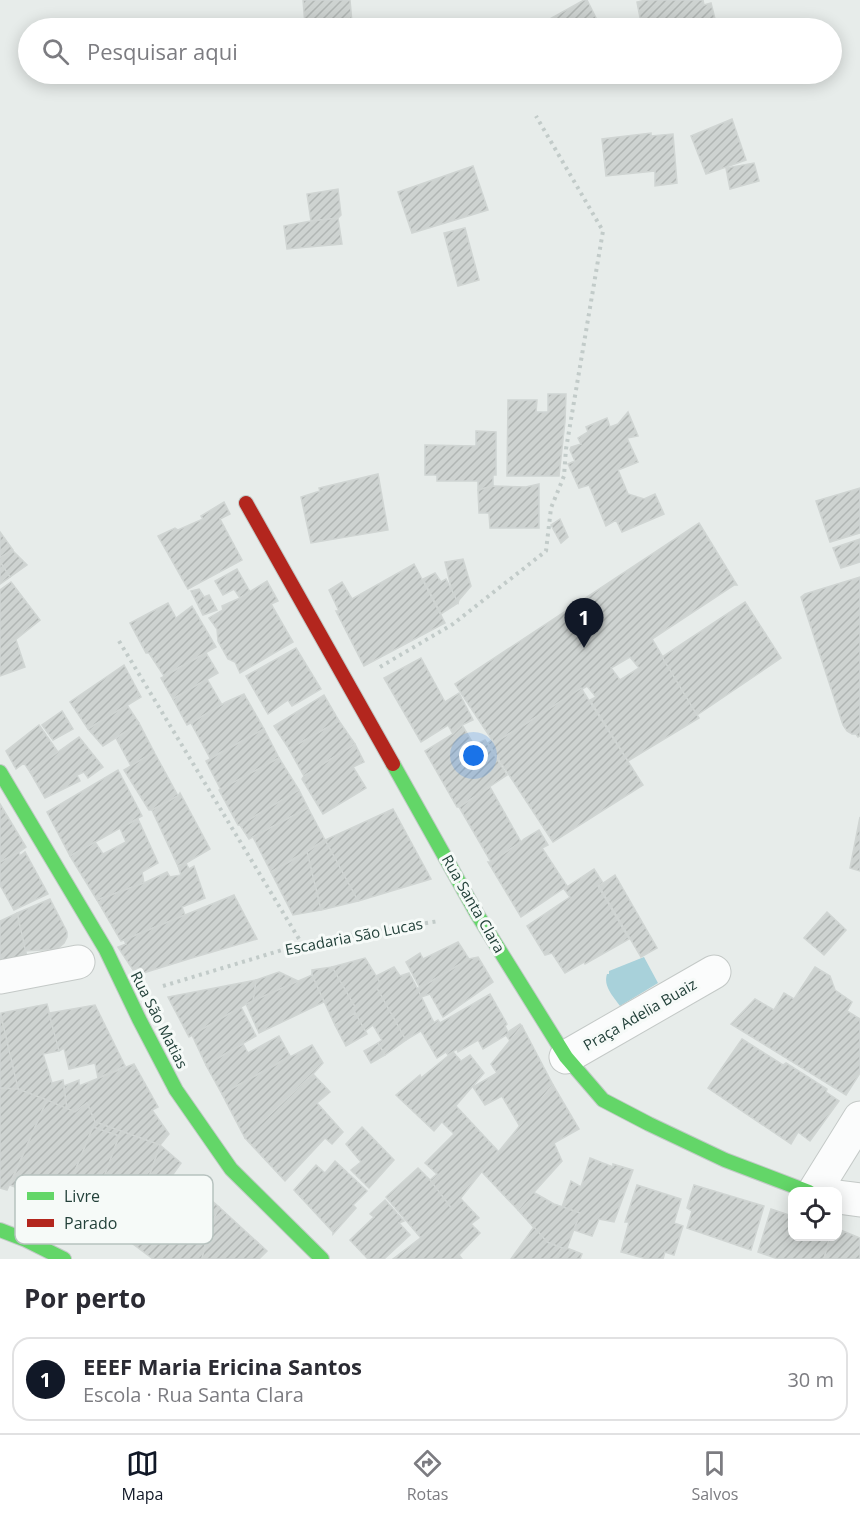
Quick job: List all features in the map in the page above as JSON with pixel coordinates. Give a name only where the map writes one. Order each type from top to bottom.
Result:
[{"type":"street","name":"Rua Santa Clara","points":[[246,503],[477,914],[566,1057],[603,1100],[725,1160],[798,1187]]},
{"type":"street","name":"Rua São Matias","points":[[0,772],[106,950],[176,1090],[231,1169],[322,1259]]},
{"type":"street","points":[[0,977],[78,962]]},
{"type":"street","name":"Praça Adelia Buaiz","points":[[566,1057],[714,972]]},
{"type":"street","points":[[817,1187],[860,1118]]},
{"type":"street","points":[[842,1198],[860,1200]]},
{"type":"street","points":[[0,1230],[15,1236]]},
{"type":"street","points":[[34,1244],[64,1259]]},
{"type":"path","points":[[349,686],[453,624],[546,551],[551,508],[564,476],[566,448],[603,231],[536,116]]},
{"type":"path","points":[[119,641],[302,944]]},
{"type":"path","name":"Escadaria São Lucas","points":[[128,997],[302,944],[477,914]]},
{"type":"water","points":[[644,957],[658,983],[620,1006],[606,983],[607,974],[609,971]]},
{"type":"building","points":[[303,0],[350,0],[352,18],[304,18]]},
{"type":"building","points":[[587,0],[596,18],[552,18]]},
{"type":"building","points":[[703,0],[704,5],[711,3],[715,18],[640,18],[637,2]]},
{"type":"building","points":[[732,119],[746,160],[706,174],[691,136]]},
{"type":"building","points":[[651,133],[651,136],[673,134],[677,183],[655,186],[655,171],[606,176],[602,139]]},
{"type":"building","points":[[754,163],[759,181],[730,189],[726,168]]},
{"type":"building","points":[[473,166],[488,210],[412,233],[398,192]]},
{"type":"building","points":[[338,189],[341,215],[338,218],[311,221],[307,194]]},
{"type":"building","points":[[338,218],[342,244],[287,249],[284,226]]},
{"type":"building","points":[[465,228],[479,280],[458,286],[444,233]]},
{"type":"building","points":[[548,394],[566,394],[559,476],[507,476],[508,400],[537,400],[536,412],[548,412]]},
{"type":"building","points":[[628,412],[638,436],[627,438],[638,462],[618,470],[628,494],[644,499],[655,494],[664,514],[622,532],[616,520],[606,526],[589,485],[579,488],[568,464],[575,461],[570,450],[571,447],[581,444],[578,438],[588,432],[586,427],[607,418],[610,427],[618,424]]},
{"type":"building","points":[[476,431],[496,432],[496,475],[493,475],[493,486],[478,490],[478,481],[437,481],[437,475],[425,475],[425,445],[476,446]]},
{"type":"building","points":[[378,474],[388,530],[311,543],[301,497],[320,491],[319,488]]},
{"type":"building","points":[[539,484],[539,528],[490,528],[489,513],[479,513],[478,490],[493,486],[526,487]]},
{"type":"building","points":[[860,488],[860,533],[830,542],[816,501]]},
{"type":"building","points":[[224,502],[230,514],[220,519],[242,560],[188,589],[158,536],[203,519],[201,516]]},
{"type":"building","points":[[560,519],[568,537],[561,543],[551,525]]},
{"type":"building","points":[[699,523],[737,585],[652,639],[699,718],[628,761],[590,700],[596,697],[587,686],[494,743],[455,684]],"holes":[[[630,657],[639,668],[620,680],[611,668]]]},
{"type":"building","points":[[0,532],[13,550],[0,558]]},
{"type":"building","points":[[860,539],[860,562],[841,568],[833,548]]},
{"type":"building","points":[[12,550],[27,565],[10,577],[0,562],[0,558]]},
{"type":"building","points":[[463,559],[471,586],[458,603],[452,591],[445,562]]},
{"type":"building","points":[[0,562],[10,577],[0,584]]},
{"type":"building","points":[[414,564],[445,623],[364,666],[336,611],[339,611],[329,590],[342,582],[352,599]]},
{"type":"building","points":[[237,569],[250,592],[240,598],[234,589],[223,595],[215,581]]},
{"type":"building","points":[[435,573],[441,582],[446,579],[458,603],[441,614],[423,579]]},
{"type":"building","points":[[860,577],[860,736],[858,737],[847,731],[843,725],[801,597]]},
{"type":"building","points":[[267,581],[278,601],[271,604],[293,642],[240,673],[235,662],[228,659],[218,641],[217,629],[209,618],[223,610],[222,606]]},
{"type":"building","points":[[11,582],[40,620],[0,652],[0,590]]},
{"type":"building","points":[[199,589],[204,597],[209,595],[217,610],[203,615],[191,591]]},
{"type":"building","points":[[745,602],[781,658],[697,715],[662,657]]},
{"type":"building","points":[[168,603],[176,618],[192,606],[216,647],[164,676],[149,653],[146,653],[130,623]]},
{"type":"building","points":[[16,640],[25,667],[0,676],[0,652]]},
{"type":"building","points":[[296,648],[321,689],[292,706],[288,700],[268,714],[246,676]]},
{"type":"building","points":[[206,653],[218,673],[173,699],[161,678]]},
{"type":"building","points":[[421,658],[445,702],[459,693],[473,720],[462,725],[453,734],[448,725],[421,742],[384,678]]},
{"type":"building","points":[[124,665],[141,697],[88,729],[70,702]]},
{"type":"building","points":[[207,679],[222,705],[187,725],[173,699]]},
{"type":"building","points":[[581,688],[643,785],[553,842],[488,743],[492,740],[494,743]]},
{"type":"building","points":[[244,694],[264,729],[210,758],[191,723]]},
{"type":"building","points":[[324,695],[339,721],[289,749],[274,726]]},
{"type":"building","points":[[127,705],[139,723],[103,746],[88,729]]},
{"type":"building","points":[[62,711],[73,729],[53,740],[42,725]]},
{"type":"building","points":[[339,721],[355,744],[304,776],[289,749]]},
{"type":"building","points":[[139,723],[154,752],[131,766],[116,738]]},
{"type":"building","points":[[39,725],[58,752],[30,772],[24,763],[16,769],[6,751]]},
{"type":"building","points":[[462,725],[474,745],[485,740],[507,775],[457,807],[425,751],[453,734]]},
{"type":"building","points":[[264,729],[279,758],[221,790],[206,761]]},
{"type":"building","points":[[79,737],[103,767],[88,778],[84,772],[77,775],[80,781],[45,798],[30,772]]},
{"type":"building","points":[[355,744],[364,762],[353,767],[366,788],[323,814],[302,779]]},
{"type":"building","points":[[154,752],[178,796],[149,810],[124,770]]},
{"type":"building","points":[[279,758],[299,790],[238,825],[219,790]]},
{"type":"building","points":[[118,770],[142,816],[70,856],[47,812]]},
{"type":"building","points":[[490,787],[521,842],[491,862],[459,807]]},
{"type":"building","points":[[299,790],[308,808],[249,839],[240,825]]},
{"type":"building","points":[[180,793],[210,849],[178,866],[152,810]]},
{"type":"building","points":[[0,804],[26,847],[0,862]]},
{"type":"building","points":[[308,808],[325,840],[271,872],[253,837]]},
{"type":"building","points":[[393,809],[431,879],[358,901],[325,840]]},
{"type":"building","points":[[860,817],[860,871],[850,868]]},
{"type":"building","points":[[138,819],[158,863],[142,872],[144,883],[97,900],[70,856],[95,842],[103,854],[126,842],[120,828]]},
{"type":"building","points":[[539,830],[548,845],[542,848],[567,886],[521,917],[488,862]]},
{"type":"building","points":[[325,840],[358,901],[321,910],[307,852]]},
{"type":"building","points":[[19,852],[20,856],[25,852],[48,894],[14,910],[0,885],[0,862]]},
{"type":"building","points":[[307,852],[321,910],[293,915],[271,872]]},
{"type":"building","points":[[186,863],[189,869],[194,866],[205,898],[182,907],[185,915],[121,941],[97,900],[167,872],[170,877],[181,875],[178,866]]},
{"type":"building","points":[[594,869],[603,883],[598,886],[629,939],[565,973],[552,953],[545,955],[527,926],[570,897],[564,889]]},
{"type":"building","points":[[615,875],[657,948],[641,957],[599,886]]},
{"type":"building","points":[[234,895],[257,939],[143,973],[140,968],[133,970],[118,947],[126,944],[124,940]]},
{"type":"building","points":[[50,899],[67,932],[67,937],[57,949],[25,951],[17,913]]},
{"type":"building","points":[[827,912],[846,930],[824,955],[804,938]]},
{"type":"building","points":[[17,913],[27,957],[0,964],[0,921]]},
{"type":"building","points":[[458,942],[469,959],[420,988],[406,962],[420,953],[423,959]]},
{"type":"building","points":[[478,957],[493,982],[443,1017],[430,994],[421,997],[417,988],[469,959]]},
{"type":"building","points":[[365,958],[381,984],[377,988],[406,1040],[385,1055],[378,1043],[382,1040],[373,1025],[365,1031],[355,1013],[353,1008],[355,1007],[332,967]]},
{"type":"building","points":[[332,967],[355,1007],[353,1008],[355,1013],[335,1025],[312,975],[312,970]]},
{"type":"building","points":[[394,967],[400,976],[409,973],[434,1023],[406,1040],[377,988],[381,984],[376,976]]},
{"type":"building","points":[[815,967],[830,976],[835,990],[852,1002],[847,1011],[860,1019],[860,1073],[846,1095],[731,1024],[755,999],[774,1010],[784,993],[794,999]]},
{"type":"building","points":[[279,972],[298,981],[253,1001],[256,980]]},
{"type":"building","points":[[312,975],[324,1002],[259,1033],[246,1004]]},
{"type":"building","points":[[256,980],[253,1001],[189,1037],[168,997]]},
{"type":"building","points":[[490,994],[507,1024],[505,1026],[508,1032],[520,1024],[522,1026],[510,1041],[506,1035],[483,1049],[478,1040],[458,1052],[457,1049],[448,1055],[446,1052],[437,1058],[421,1031],[438,1020],[440,1023]]},
{"type":"building","points":[[47,1004],[59,1051],[43,1054],[52,1083],[63,1080],[67,1109],[18,1089],[1,1016],[1,1013]]},
{"type":"building","points":[[95,1005],[125,1066],[98,1078],[95,1063],[69,1069],[64,1048],[59,1051],[49,1013]]},
{"type":"building","points":[[241,1007],[256,1036],[206,1065],[192,1035]]},
{"type":"building","points":[[355,1013],[367,1034],[346,1046],[335,1025]]},
{"type":"building","points":[[1,1016],[18,1089],[0,1088]]},
{"type":"building","points":[[522,1026],[553,1085],[519,1125],[502,1096],[485,1105],[473,1087],[497,1073],[491,1064]]},
{"type":"building","points":[[279,1036],[290,1056],[222,1094],[206,1065],[243,1044],[248,1053]]},
{"type":"building","points":[[742,1039],[827,1089],[826,1092],[839,1101],[810,1141],[798,1132],[791,1144],[708,1088]]},
{"type":"building","points":[[378,1043],[385,1055],[371,1063],[364,1051]]},
{"type":"building","points":[[312,1045],[323,1063],[245,1138],[222,1094]]},
{"type":"building","points":[[453,1052],[461,1061],[470,1055],[484,1073],[434,1131],[396,1095]]},
{"type":"building","points":[[134,1064],[158,1107],[152,1110],[169,1134],[160,1145],[95,1122],[87,1103],[75,1112],[67,1109],[64,1086],[79,1080],[79,1086]]},
{"type":"building","points":[[313,1074],[330,1092],[317,1103],[343,1132],[332,1144],[325,1138],[285,1181],[245,1138]]},
{"type":"building","points":[[553,1085],[579,1129],[554,1143],[562,1161],[518,1210],[482,1172]]},
{"type":"building","points":[[0,1088],[18,1089],[47,1100],[7,1190],[0,1188]]},
{"type":"building","points":[[47,1100],[75,1112],[87,1103],[95,1122],[73,1175],[15,1175],[15,1187],[10,1185]]},
{"type":"building","points":[[455,1105],[498,1151],[452,1209],[430,1180],[437,1174],[425,1163],[454,1134],[442,1122]]},
{"type":"building","points":[[95,1122],[121,1131],[119,1136],[93,1127]]},
{"type":"building","points":[[93,1127],[119,1136],[105,1175],[73,1175]]},
{"type":"building","points":[[362,1127],[394,1160],[369,1188],[351,1170],[361,1162],[346,1144]]},
{"type":"building","points":[[121,1131],[160,1145],[150,1175],[105,1175]]},
{"type":"building","points":[[160,1145],[181,1163],[172,1175],[150,1175]]},
{"type":"building","points":[[590,1158],[613,1167],[613,1164],[633,1170],[614,1222],[599,1219],[592,1236],[574,1230],[580,1213],[562,1207],[571,1181],[581,1187]]},
{"type":"building","points":[[335,1161],[367,1191],[353,1205],[356,1208],[333,1234],[294,1190],[316,1165],[325,1173]]},
{"type":"building","points":[[418,1168],[452,1209],[440,1223],[421,1238],[386,1197]]},
{"type":"building","points":[[637,1185],[681,1199],[674,1223],[683,1226],[674,1255],[665,1252],[663,1259],[647,1259],[621,1252],[629,1222],[625,1222]]},
{"type":"building","points":[[694,1185],[764,1206],[751,1250],[687,1228],[692,1211],[687,1208]]},
{"type":"building","points":[[533,1192],[554,1204],[580,1213],[567,1248],[547,1242],[518,1210]]},
{"type":"building","points":[[460,1198],[479,1218],[471,1224],[480,1233],[459,1255],[462,1259],[393,1259],[440,1223]]},
{"type":"building","points":[[385,1200],[404,1221],[399,1223],[410,1235],[384,1259],[368,1259],[350,1240],[374,1217],[370,1214]]},
{"type":"building","points":[[213,1202],[219,1207],[213,1221]]},
{"type":"building","points":[[219,1207],[267,1251],[259,1259],[202,1259],[205,1244],[213,1244],[213,1221]]},
{"type":"building","points":[[771,1209],[788,1215],[788,1241],[829,1241],[824,1259],[778,1259],[758,1252]]},
{"type":"building","points":[[534,1227],[547,1242],[562,1248],[555,1259],[511,1259]]},
{"type":"building","points":[[842,1231],[860,1238],[860,1259],[824,1259],[829,1241],[842,1241]]},
{"type":"building","points":[[133,1244],[205,1244],[202,1259],[153,1259]]},
{"type":"building","points":[[562,1248],[582,1254],[580,1259],[555,1259]]},
{"type":"traffic: fast","points":[[393,764],[477,914],[566,1057],[603,1100],[725,1160],[796,1187]]},
{"type":"traffic: fast","points":[[0,772],[106,950],[176,1090],[231,1169],[322,1259]]},
{"type":"traffic: fast","points":[[0,1230],[15,1236]]},
{"type":"traffic: fast","points":[[34,1244],[64,1259]]},
{"type":"traffic: jam","points":[[246,503],[393,764]]},
{"type":"place","name":"EEEF Maria Ericina Santos","points":[[584,648]]}]
